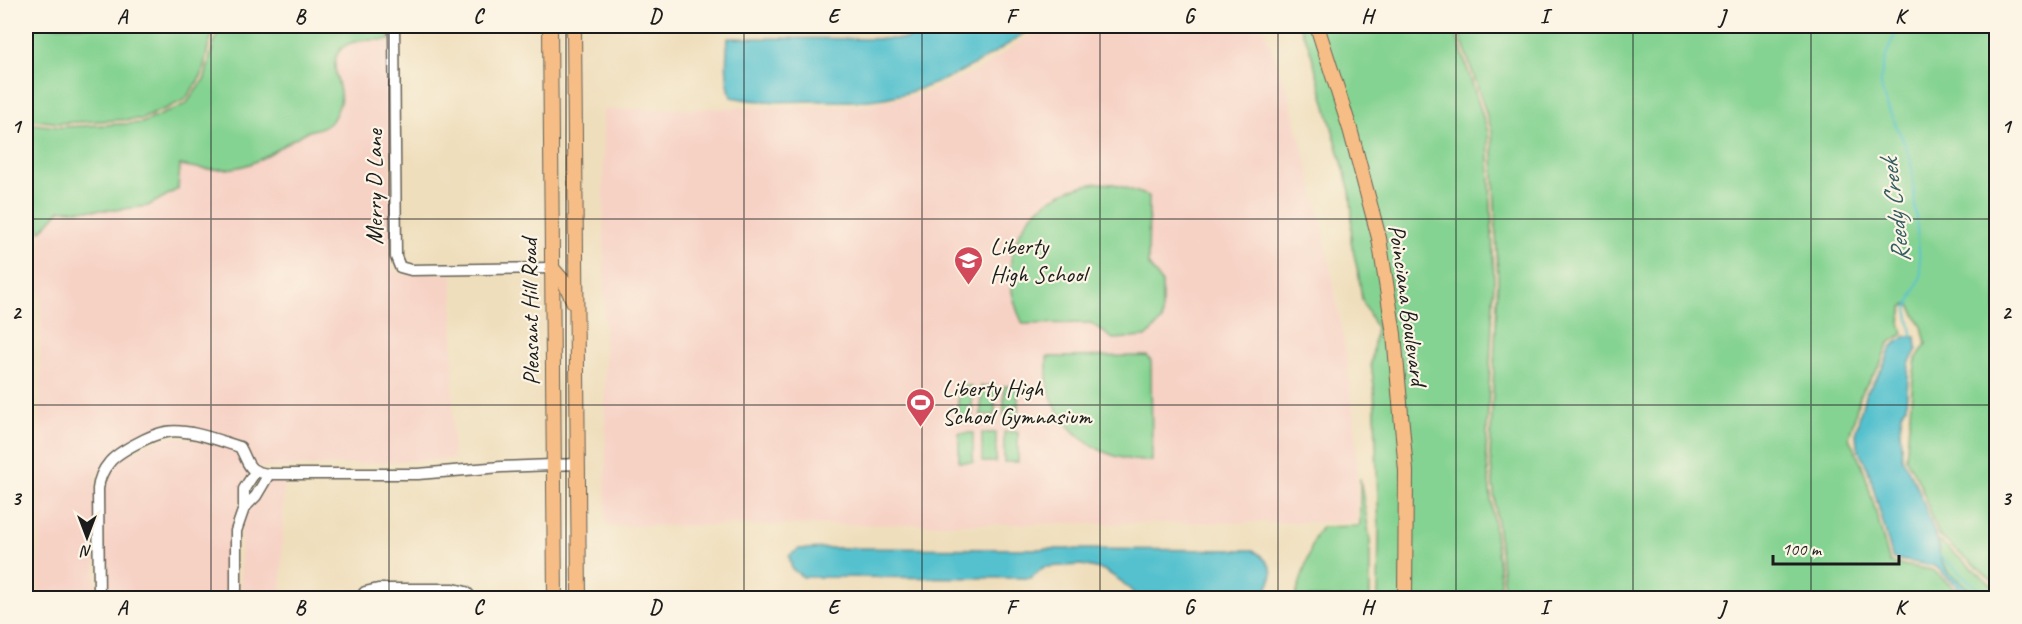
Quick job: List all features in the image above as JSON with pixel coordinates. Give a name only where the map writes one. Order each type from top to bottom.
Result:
[{"type":"main road","name":"Pleasant Hill Road","points":[[550,26],[555,598]]},
{"type":"main road","name":"Pleasant Hill Road","points":[[574,26],[579,598]]},
{"type":"main road","name":"Poinciana Boulevard","points":[[1317,26],[1350,129],[1379,238],[1394,334],[1406,471],[1406,598]]},
{"type":"main road","points":[[552,268],[565,283],[577,310]]},
{"type":"street","name":"Merry D Lane","points":[[394,26],[396,257],[400,267],[411,270],[552,268]]},
{"type":"street","points":[[99,598],[98,489],[100,477],[110,462],[144,440],[167,432],[191,434],[240,447],[247,466],[255,472],[269,474],[418,474],[578,464]]},
{"type":"street","points":[[236,598],[236,531],[244,508],[244,489],[255,472]]},
{"type":"street","points":[[244,508],[256,495],[269,474]]},
{"type":"street","points":[[360,598],[365,592],[378,589],[454,589],[466,592],[472,598]]},
{"type":"shaded area","name":"Liberty High School","points":[[1043,26],[1262,26],[1288,92],[1322,223],[1345,347],[1356,436],[1357,522],[606,526],[603,110],[863,106],[927,92],[982,68]]},
{"type":"shaded area","points":[[390,40],[391,257],[394,271],[404,274],[453,274],[453,459],[257,467],[251,463],[249,453],[192,429],[165,427],[96,475],[95,598],[39,598],[41,231],[60,210],[115,210],[148,206],[180,165],[196,168],[240,167],[308,132],[328,125],[340,86],[335,74],[340,50],[360,41]]},
{"type":"shaded area","points":[[167,436],[191,438],[238,451],[243,467],[249,473],[231,531],[232,598],[104,598],[102,490],[104,479],[113,465],[126,456]]},
{"type":"shaded area","points":[[284,478],[281,598],[241,598],[240,531],[246,513],[271,479]]},
{"type":"green space","points":[[26,26],[217,26],[209,43],[202,75],[185,100],[142,119],[59,123],[26,119]]},
{"type":"green space","points":[[221,26],[389,26],[390,40],[357,41],[341,49],[335,62],[341,96],[340,103],[328,125],[300,135],[257,161],[239,167],[210,169],[180,165],[178,189],[148,206],[115,210],[60,210],[41,231],[34,217],[27,191],[26,123],[59,127],[142,123],[186,104],[205,78],[213,45]]},
{"type":"green space","points":[[1299,26],[1451,26],[1457,37],[1488,132],[1494,280],[1486,454],[1500,578],[1499,598],[1378,598],[1379,530],[1374,385],[1371,364],[1376,328],[1362,300],[1351,241],[1350,191],[1309,46]]},
{"type":"green space","points":[[1456,26],[1996,26],[1996,583],[1939,536],[1920,484],[1906,458],[1916,359],[1926,344],[1922,326],[1909,304],[1903,307],[1900,322],[1903,334],[1889,343],[1880,365],[1861,393],[1849,438],[1864,470],[1890,563],[1933,570],[1965,598],[1505,598],[1490,455],[1498,280],[1492,131]]},
{"type":"green space","points":[[1097,183],[1114,184],[1149,196],[1148,264],[1162,283],[1162,321],[1146,337],[1113,339],[1091,323],[1023,324],[1014,299],[1010,276],[1012,253],[1020,232],[1032,215],[1050,200],[1071,189]]},
{"type":"green space","points":[[1147,356],[1151,361],[1152,461],[1118,457],[1103,451],[1075,433],[1064,421],[1049,390],[1047,357]]},
{"type":"green space","points":[[958,386],[972,386],[972,416],[958,416]]},
{"type":"green space","points":[[981,386],[995,386],[995,415],[981,415]]},
{"type":"green space","points":[[1004,386],[1018,386],[1018,415],[1004,415]]},
{"type":"green space","points":[[1004,432],[1018,432],[1018,462],[1004,462]]},
{"type":"green space","points":[[959,433],[973,433],[973,462],[959,462]]},
{"type":"green space","points":[[982,433],[996,433],[996,462],[982,462]]},
{"type":"green space","points":[[1360,478],[1370,540],[1370,598],[1295,598],[1315,536],[1322,527],[1360,525]]},
{"type":"green space","points":[[1937,539],[1996,588],[1996,598],[1980,598],[1948,572],[1940,558]]},
{"type":"water","points":[[936,26],[1035,26],[957,74],[914,91],[855,101],[783,102],[731,97],[726,68],[728,38],[905,39]]},
{"type":"water","points":[[1906,336],[1916,337],[1917,349],[1909,364],[1906,407],[1902,413],[1900,430],[1902,458],[1917,486],[1937,539],[1940,558],[1948,572],[1980,598],[1970,598],[1935,566],[1893,559],[1868,469],[1857,447],[1856,430],[1865,395],[1883,367],[1892,346]]},
{"type":"water","points":[[799,549],[1253,550],[1270,566],[1272,578],[1261,598],[1139,598],[1121,581],[1104,570],[1082,565],[1044,567],[1031,578],[803,577],[792,569],[789,556]]},
{"type":"waterway","name":"Reedy Creek","points":[[1899,26],[1888,51],[1881,78],[1889,111],[1906,146],[1912,169],[1921,276],[1907,309],[1913,338]]},
{"type":"waterway","name":"Reedy Creek","points":[[1939,555],[1989,598]]},
{"type":"place","name":"Liberty High School","points":[[969,286]]},
{"type":"place","name":"Liberty High School Gymnasium","points":[[921,428]]}]
